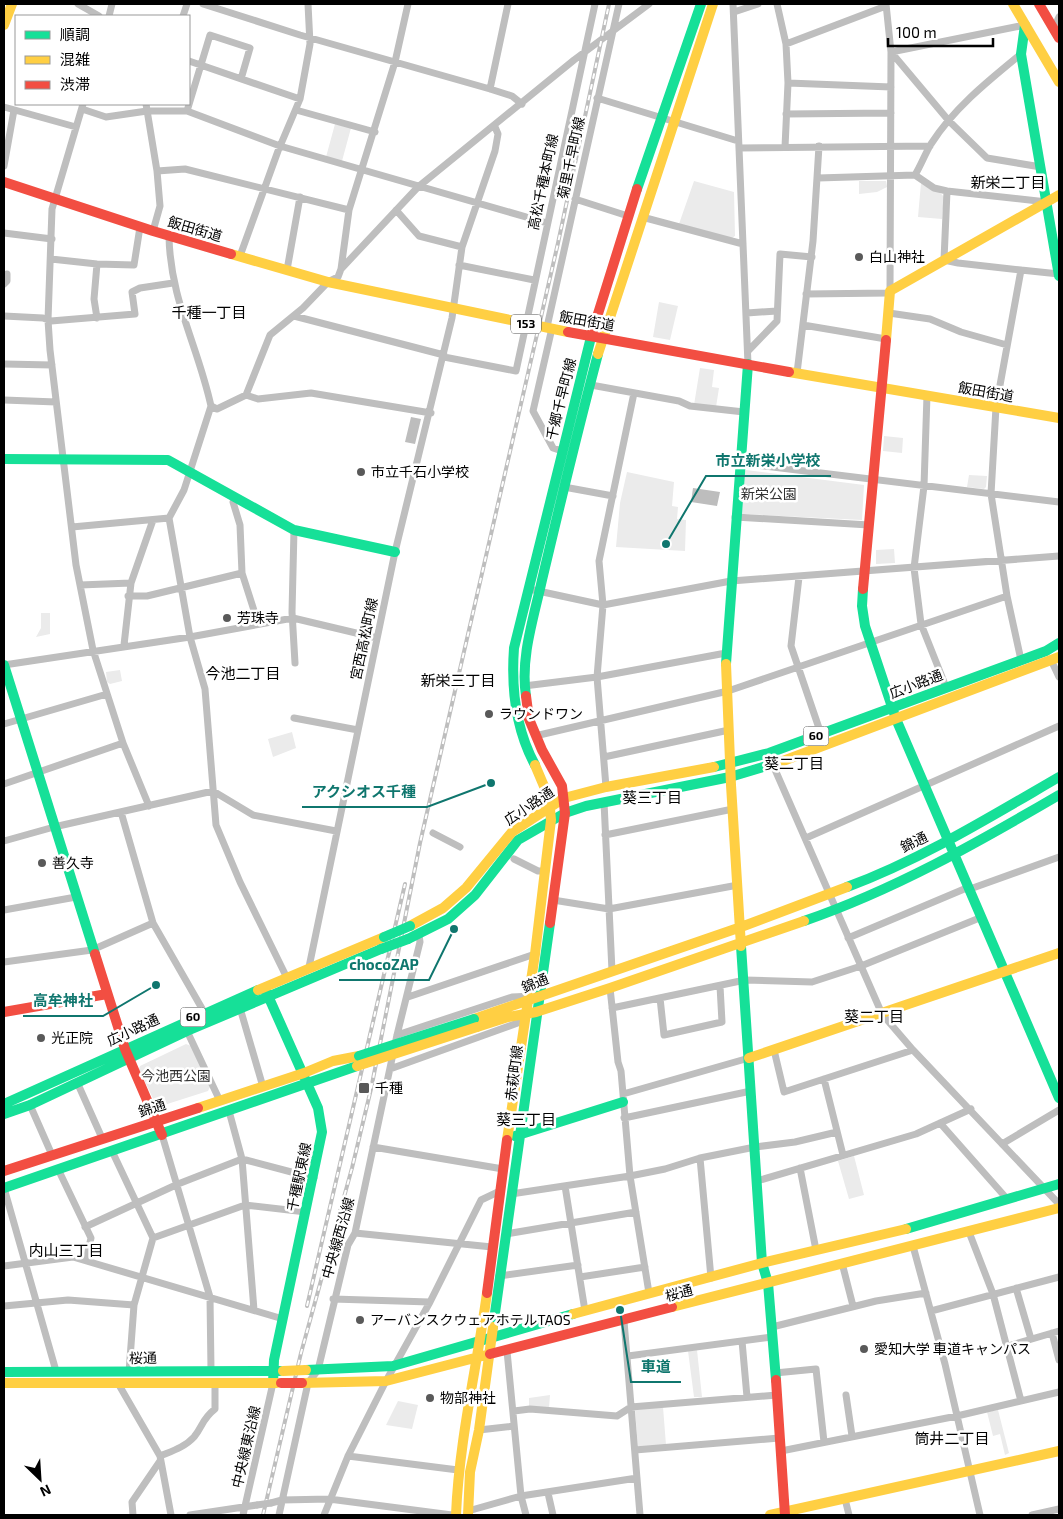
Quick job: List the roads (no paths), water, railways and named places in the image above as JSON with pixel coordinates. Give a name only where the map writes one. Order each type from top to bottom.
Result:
[{"type":"main road","points":[[5,18],[12,4]]},
{"type":"main road","name":"千郷千早町線","points":[[552,805],[544,782],[524,743],[512,694],[514,648],[591,335],[660,118],[701,4]]},
{"type":"main road","name":"千郷千早町線","points":[[565,813],[564,798],[558,776],[535,736],[525,702],[524,686],[528,644],[571,453],[591,386],[602,337],[672,122],[713,4]]},
{"type":"main road","points":[[1013,4],[1059,82]]},
{"type":"main road","points":[[1039,4],[1056,25],[1059,38]]},
{"type":"main road","points":[[1025,25],[1021,54],[1047,202],[1057,245],[1059,275]]},
{"type":"main road","name":"飯田街道","points":[[4,182],[140,228],[328,282],[453,314],[526,319],[591,335],[880,388],[1059,418]]},
{"type":"main road","points":[[1059,195],[890,292],[862,606],[869,641],[896,719],[1059,1098]]},
{"type":"main road","points":[[748,364],[726,653],[730,777],[745,980],[762,1264],[768,1283],[785,1514]]},
{"type":"main road","points":[[4,459],[168,460],[294,530],[396,552]]},
{"type":"main road","name":"広小路通","points":[[4,1114],[30,1105],[77,1082],[126,1053],[204,1012],[286,976],[410,926],[443,908],[466,888],[512,832],[564,798],[606,787],[730,764],[892,708],[1021,660],[1059,643]]},
{"type":"main road","name":"広小路通","points":[[4,1104],[419,935],[455,913],[475,895],[518,840],[565,813],[604,802],[730,777],[773,765],[1056,660]]},
{"type":"main road","points":[[4,665],[92,950],[126,1053],[162,1135]]},
{"type":"main road","name":"錦通","points":[[4,1188],[308,1084],[358,1061],[476,1023],[531,997],[741,927],[831,894],[884,873],[949,840],[1059,777]]},
{"type":"main road","name":"錦通","points":[[476,1023],[529,1016],[835,910],[955,855],[1059,795]]},
{"type":"main road","name":"赤萩町線","points":[[485,1339],[499,1276],[520,1136],[529,1016],[552,805]]},
{"type":"main road","name":"赤萩町線","points":[[531,997],[553,900],[565,813]]},
{"type":"main road","points":[[749,1058],[1059,953]]},
{"type":"main road","name":"千種駅東線","points":[[263,986],[304,1073],[318,1108],[322,1132],[314,1178],[283,1319],[277,1383]]},
{"type":"main road","points":[[4,1012],[107,994]]},
{"type":"main road","name":"赤萩町線","points":[[485,1339],[492,1247],[508,1136],[529,1016]]},
{"type":"main road","name":"錦通","points":[[4,1171],[304,1073],[332,1061],[358,1061]]},
{"type":"main road","points":[[508,1136],[520,1136],[623,1098]]},
{"type":"main road","name":"桜通","points":[[4,1372],[278,1371],[393,1366],[649,1293],[1008,1200],[1059,1184]]},
{"type":"main road","name":"桜通","points":[[4,1383],[60,1382],[215,1385],[386,1381],[624,1322],[842,1263],[1059,1208]]},
{"type":"main road","points":[[468,1513],[470,1472],[478,1430],[485,1339]]},
{"type":"main road","points":[[456,1515],[458,1470],[483,1358]]},
{"type":"main road","points":[[770,1515],[785,1514],[1059,1452]]},
{"type":"street","points":[[78,4],[97,15]]},
{"type":"street","points":[[203,4],[310,38],[490,89],[512,96],[522,104]]},
{"type":"street","points":[[240,256],[263,188],[300,99],[310,38],[308,4]]},
{"type":"street","points":[[211,406],[217,409],[246,395],[270,335],[294,316],[328,282],[338,276],[350,210],[364,171],[395,62],[408,4]]},
{"type":"street","points":[[490,89],[508,4]]},
{"type":"street","name":"高松千種本町線","points":[[444,356],[516,371],[534,280],[595,4]]},
{"type":"street","name":"菊里千早町線","points":[[562,451],[553,448],[534,411],[549,324],[575,199],[619,4]]},
{"type":"street","points":[[340,269],[418,187],[495,127],[614,29],[649,4]]},
{"type":"street","points":[[734,4],[738,144],[748,313],[748,364]]},
{"type":"street","points":[[734,12],[758,4]]},
{"type":"street","points":[[777,4],[786,44],[788,83],[785,147]]},
{"type":"street","points":[[786,44],[886,5],[891,87],[890,292],[806,294]]},
{"type":"street","points":[[1056,25],[1059,18]]},
{"type":"street","points":[[890,52],[1025,25]]},
{"type":"street","points":[[190,100],[199,65],[210,35],[250,48],[241,79]]},
{"type":"street","points":[[890,52],[949,121],[987,158],[1041,167]]},
{"type":"street","points":[[915,175],[930,146],[949,121],[976,91],[1021,54]]},
{"type":"street","points":[[190,61],[300,99]]},
{"type":"street","points":[[788,83],[891,87]]},
{"type":"street","points":[[597,98],[738,144],[785,147],[930,146]]},
{"type":"street","points":[[187,111],[189,105]]},
{"type":"street","points":[[149,806],[123,744],[93,650],[80,585],[52,365],[48,320],[53,200],[82,106],[106,117],[146,107],[187,111],[280,146],[547,223]]},
{"type":"street","points":[[4,107],[76,127]]},
{"type":"street","points":[[146,107],[157,171],[160,206],[153,231]]},
{"type":"street","points":[[4,166],[14,110]]},
{"type":"street","points":[[296,110],[375,132]]},
{"type":"street","points":[[786,114],[891,113]]},
{"type":"street","name":"宮西高松町線","points":[[309,967],[377,638],[453,314],[462,247],[495,151],[498,134],[495,127]]},
{"type":"street","points":[[796,373],[812,257],[819,146]]},
{"type":"street","points":[[157,171],[185,169],[350,210]]},
{"type":"street","points":[[818,178],[915,175],[934,188],[947,191],[1047,202]]},
{"type":"street","points":[[947,191],[944,260],[1059,275]]},
{"type":"street","points":[[287,270],[300,197]]},
{"type":"street","points":[[575,199],[628,216]]},
{"type":"street","points":[[396,210],[419,236],[462,247]]},
{"type":"street","points":[[642,217],[743,244]]},
{"type":"street","points":[[51,259],[97,264],[134,265],[140,228]]},
{"type":"street","points":[[4,233],[52,239]]},
{"type":"street","points":[[169,236],[169,264],[202,366],[211,406],[184,490],[169,518],[190,637],[206,695],[216,824],[240,882],[286,976]]},
{"type":"street","points":[[748,351],[777,321],[780,254],[812,257]]},
{"type":"street","points":[[96,318],[94,299],[97,264]]},
{"type":"street","points":[[460,266],[534,280]]},
{"type":"street","points":[[1020,270],[996,407],[991,494],[1000,561],[1021,660]]},
{"type":"street","points":[[4,284],[7,281],[7,274]]},
{"type":"street","points":[[4,316],[48,320],[134,314],[132,292],[140,288],[174,283]]},
{"type":"street","points":[[748,313],[777,312]]},
{"type":"street","points":[[889,312],[930,319],[961,332],[1007,345]]},
{"type":"street","points":[[294,316],[444,356]]},
{"type":"street","points":[[803,325],[886,339]]},
{"type":"street","points":[[4,364],[52,365]]},
{"type":"street","points":[[591,386],[679,401],[690,406],[744,412]]},
{"type":"street","points":[[246,395],[258,400],[311,393],[431,413]]},
{"type":"street","points":[[606,787],[597,677],[603,605],[599,561],[634,393]]},
{"type":"street","points":[[926,395],[924,486],[914,568],[921,624],[946,687]]},
{"type":"street","points":[[4,400],[56,402]]},
{"type":"street","points":[[740,463],[1059,502]]},
{"type":"street","points":[[564,487],[613,496]]},
{"type":"street","points":[[236,498],[233,502],[240,525],[242,573],[258,623]]},
{"type":"street","points":[[735,517],[869,524]]},
{"type":"street","points":[[72,527],[169,518]]},
{"type":"street","points":[[124,646],[128,596],[152,520]]},
{"type":"street","points":[[294,530],[292,618],[295,663]]},
{"type":"street","points":[[529,589],[603,605],[731,581],[799,577],[865,569],[914,568],[1059,556]]},
{"type":"street","points":[[128,596],[147,596],[242,573]]},
{"type":"street","points":[[799,577],[791,646],[821,734]]},
{"type":"street","points":[[80,585],[131,583]]},
{"type":"street","points":[[535,736],[728,691],[869,641],[1007,596]]},
{"type":"street","points":[[4,665],[93,650],[190,637],[292,618],[377,638]]},
{"type":"street","points":[[524,686],[597,677],[726,653]]},
{"type":"street","points":[[1056,660],[1059,677]]},
{"type":"street","points":[[4,724],[107,694]]},
{"type":"street","points":[[294,718],[358,730]]},
{"type":"street","points":[[806,838],[1059,726]]},
{"type":"street","points":[[604,757],[729,730]]},
{"type":"street","points":[[4,784],[123,744]]},
{"type":"street","points":[[773,765],[882,1014],[913,1050],[1059,1204]]},
{"type":"street","points":[[4,841],[54,827],[213,791],[253,815],[336,830]]},
{"type":"street","points":[[604,802],[612,971]]},
{"type":"street","points":[[605,835],[733,809]]},
{"type":"street","points":[[121,812],[153,924],[204,1012]]},
{"type":"street","points":[[433,833],[460,847]]},
{"type":"street","points":[[848,938],[969,888],[1059,857]]},
{"type":"street","points":[[514,858],[538,871],[546,872]]},
{"type":"street","points":[[553,900],[609,909],[738,885]]},
{"type":"street","points":[[4,910],[76,897]]},
{"type":"street","points":[[612,1008],[745,980],[812,982],[860,966],[982,917]]},
{"type":"street","points":[[4,962],[92,950],[153,924]]},
{"type":"street","name":"中央線西沿線","points":[[278,1515],[305,1383],[318,1370],[333,1299],[348,1245],[355,1233],[397,1035],[408,997],[420,942],[419,935]]},
{"type":"street","points":[[408,997],[536,954]]},
{"type":"street","points":[[660,998],[664,1035],[722,1022],[720,986]]},
{"type":"street","points":[[610,988],[630,1176],[649,1293]]},
{"type":"street","points":[[397,1035],[509,998],[531,997]]},
{"type":"street","points":[[240,1008],[262,1087]]},
{"type":"street","points":[[390,1069],[529,1016]]},
{"type":"street","points":[[187,1031],[220,1101]]},
{"type":"street","points":[[774,1050],[784,1092],[913,1050]]},
{"type":"street","points":[[623,1098],[749,1058]]},
{"type":"street","points":[[824,1079],[843,1155]]},
{"type":"street","points":[[77,1082],[102,1138]]},
{"type":"street","points":[[624,1118],[752,1091]]},
{"type":"street","points":[[30,1105],[52,1155]]},
{"type":"street","points":[[757,1181],[916,1134],[971,1109]]},
{"type":"street","points":[[1002,1144],[1059,1110]]},
{"type":"street","points":[[229,1111],[242,1159],[254,1310]]},
{"type":"street","points":[[940,1123],[1008,1200]]},
{"type":"street","points":[[511,1194],[630,1176],[665,1169],[700,1158],[755,1147],[795,1142],[837,1132]]},
{"type":"street","points":[[162,1135],[210,1297],[211,1370]]},
{"type":"street","points":[[373,1147],[503,1169]]},
{"type":"street","points":[[112,1151],[152,1238],[134,1305],[129,1372]]},
{"type":"street","points":[[700,1158],[712,1278]]},
{"type":"street","points":[[85,1227],[178,1184],[242,1159],[314,1178]]},
{"type":"street","points":[[800,1168],[816,1250]]},
{"type":"street","points":[[58,1169],[91,1238],[86,1260]]},
{"type":"street","points":[[565,1186],[585,1311]]},
{"type":"street","points":[[4,1188],[56,1371]]},
{"type":"street","points":[[324,1515],[348,1456],[393,1366],[430,1302],[481,1200],[500,1191]]},
{"type":"street","points":[[152,1238],[245,1205],[306,1212]]},
{"type":"street","points":[[506,1234],[636,1212]]},
{"type":"street","points":[[968,1232],[993,1294],[1008,1346],[1020,1401]]},
{"type":"street","points":[[355,1233],[492,1247]]},
{"type":"street","points":[[913,1246],[931,1311],[980,1515]]},
{"type":"street","points":[[4,1266],[73,1257],[283,1319]]},
{"type":"street","points":[[842,1263],[853,1306]]},
{"type":"street","points":[[499,1276],[578,1265]]},
{"type":"street","points":[[580,1277],[645,1267]]},
{"type":"street","points":[[931,1311],[1059,1277]]},
{"type":"street","points":[[1016,1288],[1031,1339]]},
{"type":"street","points":[[628,1356],[742,1341],[853,1306],[926,1293]]},
{"type":"street","points":[[333,1299],[430,1302]]},
{"type":"street","points":[[4,1306],[68,1300],[134,1305]]},
{"type":"street","points":[[624,1322],[640,1515]]},
{"type":"street","points":[[1008,1346],[1056,1332],[1059,1360]]},
{"type":"street","points":[[742,1341],[746,1397]]},
{"type":"street","points":[[507,1351],[521,1496],[526,1515]]},
{"type":"street","points":[[775,1372],[816,1369],[824,1442]]},
{"type":"street","name":"中央線東沿線","points":[[243,1515],[277,1383]]},
{"type":"street","points":[[119,1384],[160,1458],[171,1515]]},
{"type":"street","points":[[133,1515],[132,1502],[160,1458],[188,1442],[198,1431],[204,1417],[215,1410],[215,1385]]},
{"type":"street","points":[[781,1451],[956,1416],[1059,1392]]},
{"type":"street","points":[[514,1411],[530,1409],[617,1416],[631,1407],[777,1395]]},
{"type":"street","points":[[846,1395],[852,1436]]},
{"type":"street","points":[[478,1430],[514,1426]]},
{"type":"street","points":[[635,1450],[779,1438]]},
{"type":"street","points":[[348,1456],[458,1470]]},
{"type":"street","points":[[468,1513],[521,1496],[637,1478]]},
{"type":"street","points":[[548,1492],[553,1515]]},
{"type":"street","points":[[190,1515],[282,1500],[329,1499],[369,1506],[452,1515]]},
{"type":"street","points":[[845,1499],[849,1515]]},
{"type":"street","points":[[369,1506],[370,1515]]},
{"type":"street","points":[[1032,1515],[1059,1509]]},
{"type":"railway","points":[[263,1515],[301,1353],[352,1168],[371,1089],[420,843],[558,243],[609,4]]},
{"type":"railway","points":[[307,1306],[405,884]]},
{"type":"place","name":"白山神社","points":[[859,257]]},
{"type":"place","name":"市立千石小学校","points":[[361,472]]},
{"type":"place","name":"市立新栄小学校","points":[[666,544]]},
{"type":"place","name":"芳珠寺","points":[[227,618]]},
{"type":"place","name":"ラウンドワン","points":[[489,714]]},
{"type":"place","name":"アクシオス千種","points":[[491,783]]},
{"type":"place","name":"善久寺","points":[[42,863]]},
{"type":"place","name":"chocoZAP","points":[[454,929]]},
{"type":"place","name":"高牟神社","points":[[156,985]]},
{"type":"place","name":"光正院","points":[[41,1038]]},
{"type":"place","name":"千種","points":[[364,1088]]},
{"type":"place","name":"車道","points":[[620,1310]]},
{"type":"place","name":"アーバンスクウェアホテルTAOS","points":[[360,1320]]},
{"type":"place","name":"愛知大学 車道キャンパス","points":[[864,1349]]},
{"type":"place","name":"物部神社","points":[[430,1398]]},
{"type":"district","name":"新栄二丁目","points":[[1008,183]]},
{"type":"district","name":"千種一丁目","points":[[209,313]]},
{"type":"district","name":"今池二丁目","points":[[243,674]]},
{"type":"district","name":"新栄三丁目","points":[[458,681]]},
{"type":"district","name":"葵二丁目","points":[[794,764]]},
{"type":"district","name":"葵三丁目","points":[[652,798]]},
{"type":"district","name":"葵二丁目","points":[[874,1017]]},
{"type":"district","name":"葵三丁目","points":[[526,1120]]},
{"type":"district","name":"内山三丁目","points":[[66,1251]]},
{"type":"district","name":"筒井二丁目","points":[[952,1439]]},
{"type":"park label","name":"新栄公園","points":[[769,494]]},
{"type":"park label","name":"今池西公園","points":[[176,1076]]}]
